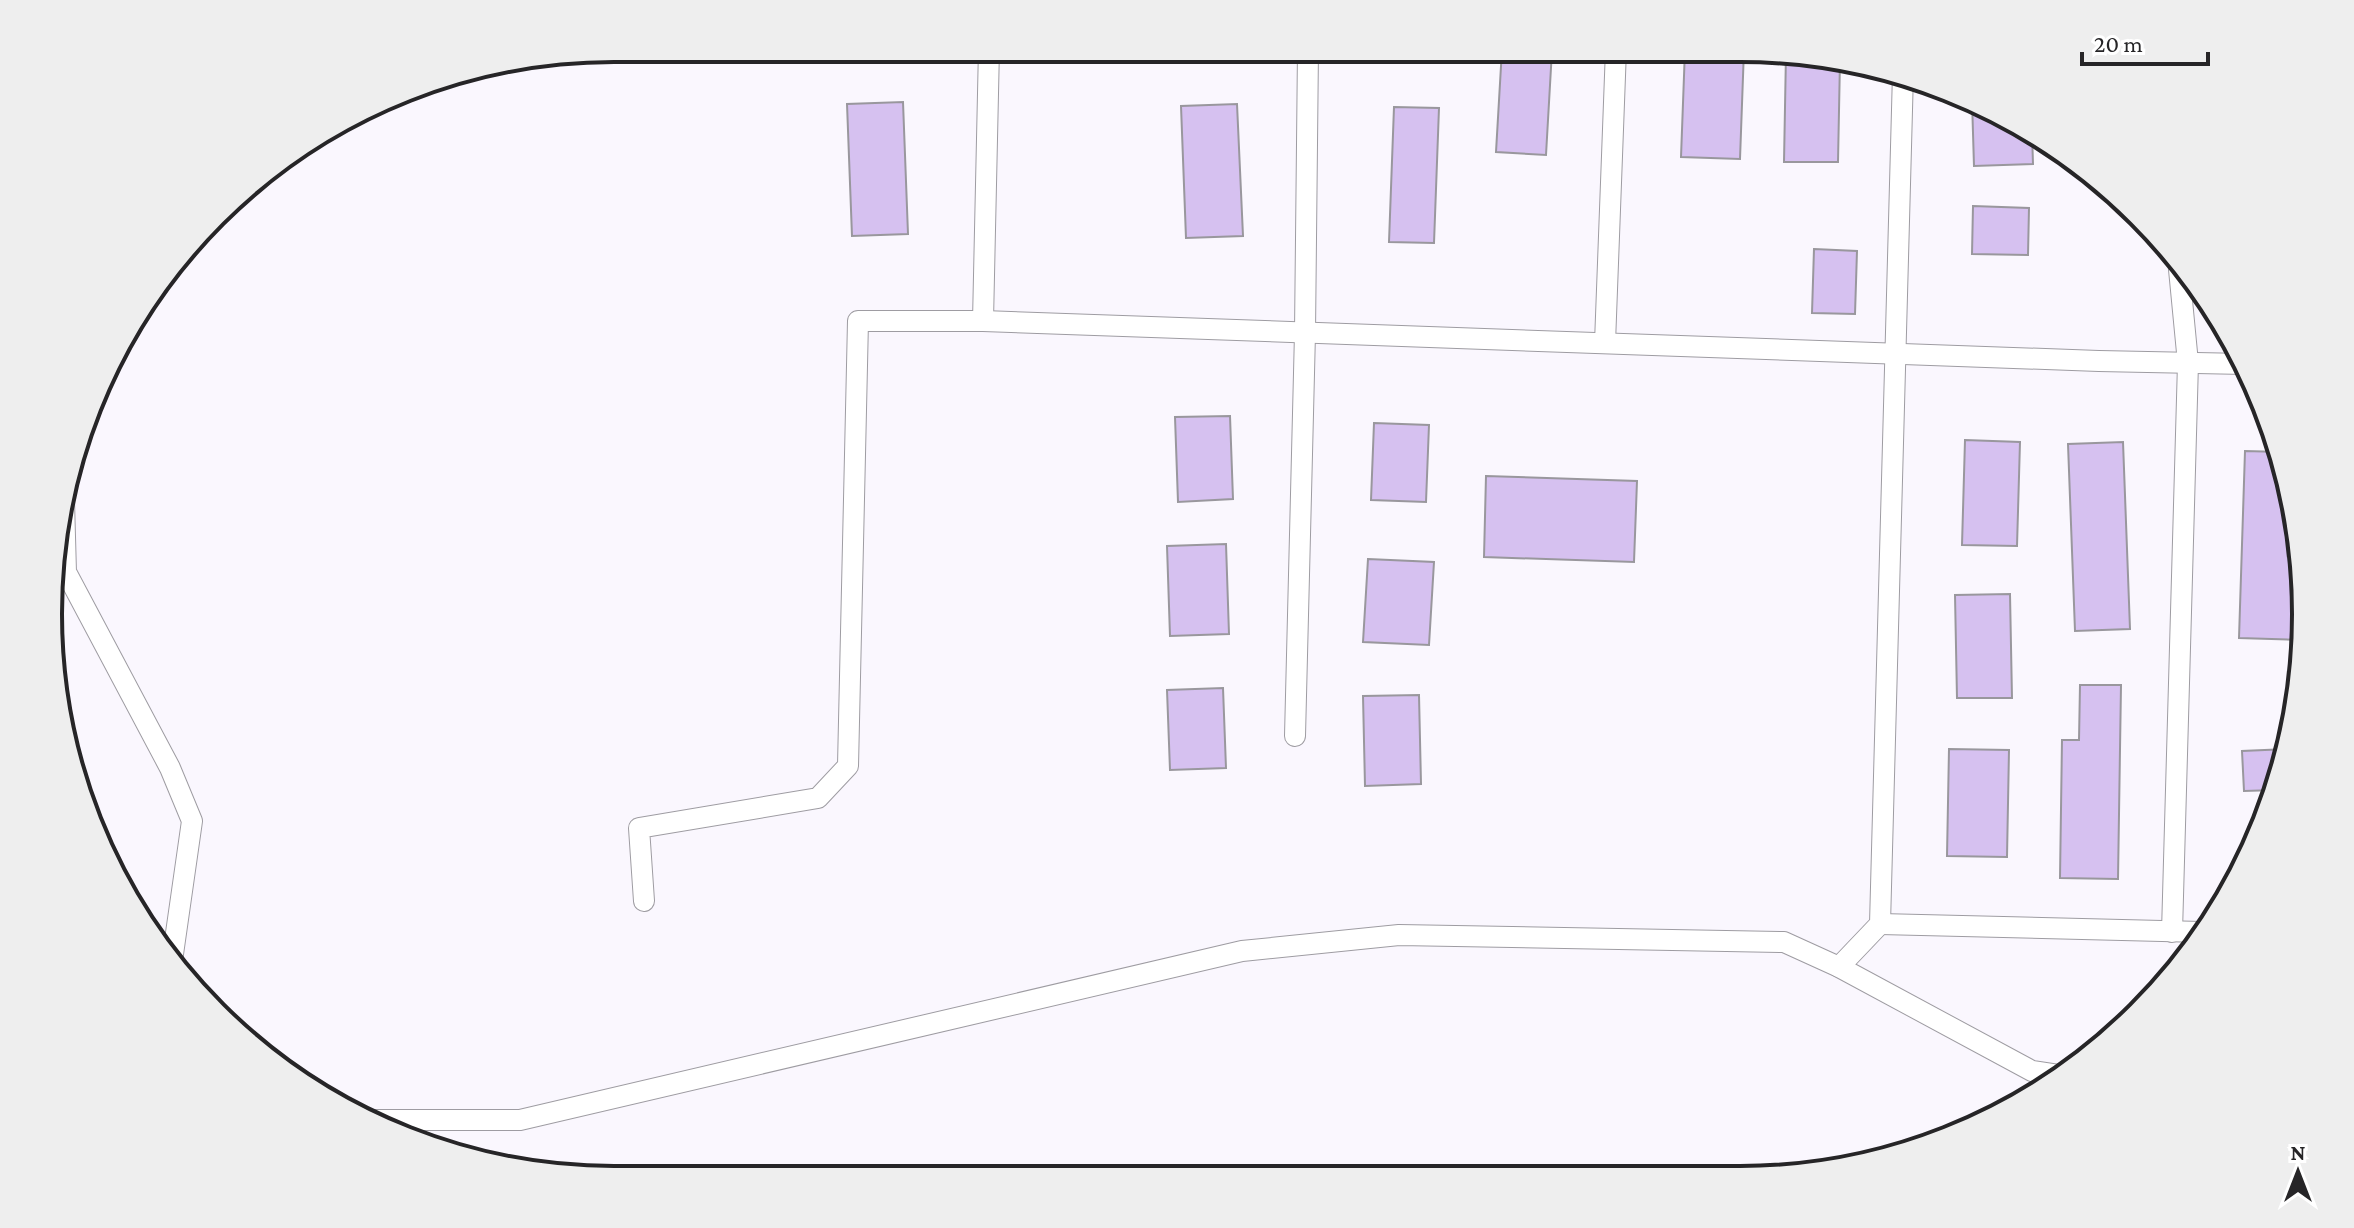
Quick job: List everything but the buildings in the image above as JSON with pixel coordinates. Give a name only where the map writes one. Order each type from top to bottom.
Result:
[{"type":"lane","points":[[983,321],[989,62]]},
{"type":"lane","points":[[1295,736],[1308,62]]},
{"type":"lane","points":[[1605,343],[1616,62]]},
{"type":"lane","points":[[1839,967],[1880,924],[1903,87]]},
{"type":"lane","points":[[2172,932],[2188,363],[2180,281]]},
{"type":"lane","points":[[644,901],[639,828],[818,798],[848,766],[858,321],[983,321],[2232,364]]},
{"type":"lane","points":[[66,555],[66,572],[170,768],[192,821],[174,947]]},
{"type":"lane","points":[[1880,924],[2191,932]]},
{"type":"lane","points":[[394,1120],[520,1120],[1242,951],[1399,935],[1784,942],[1839,967],[2032,1071],[2047,1073]]}]
